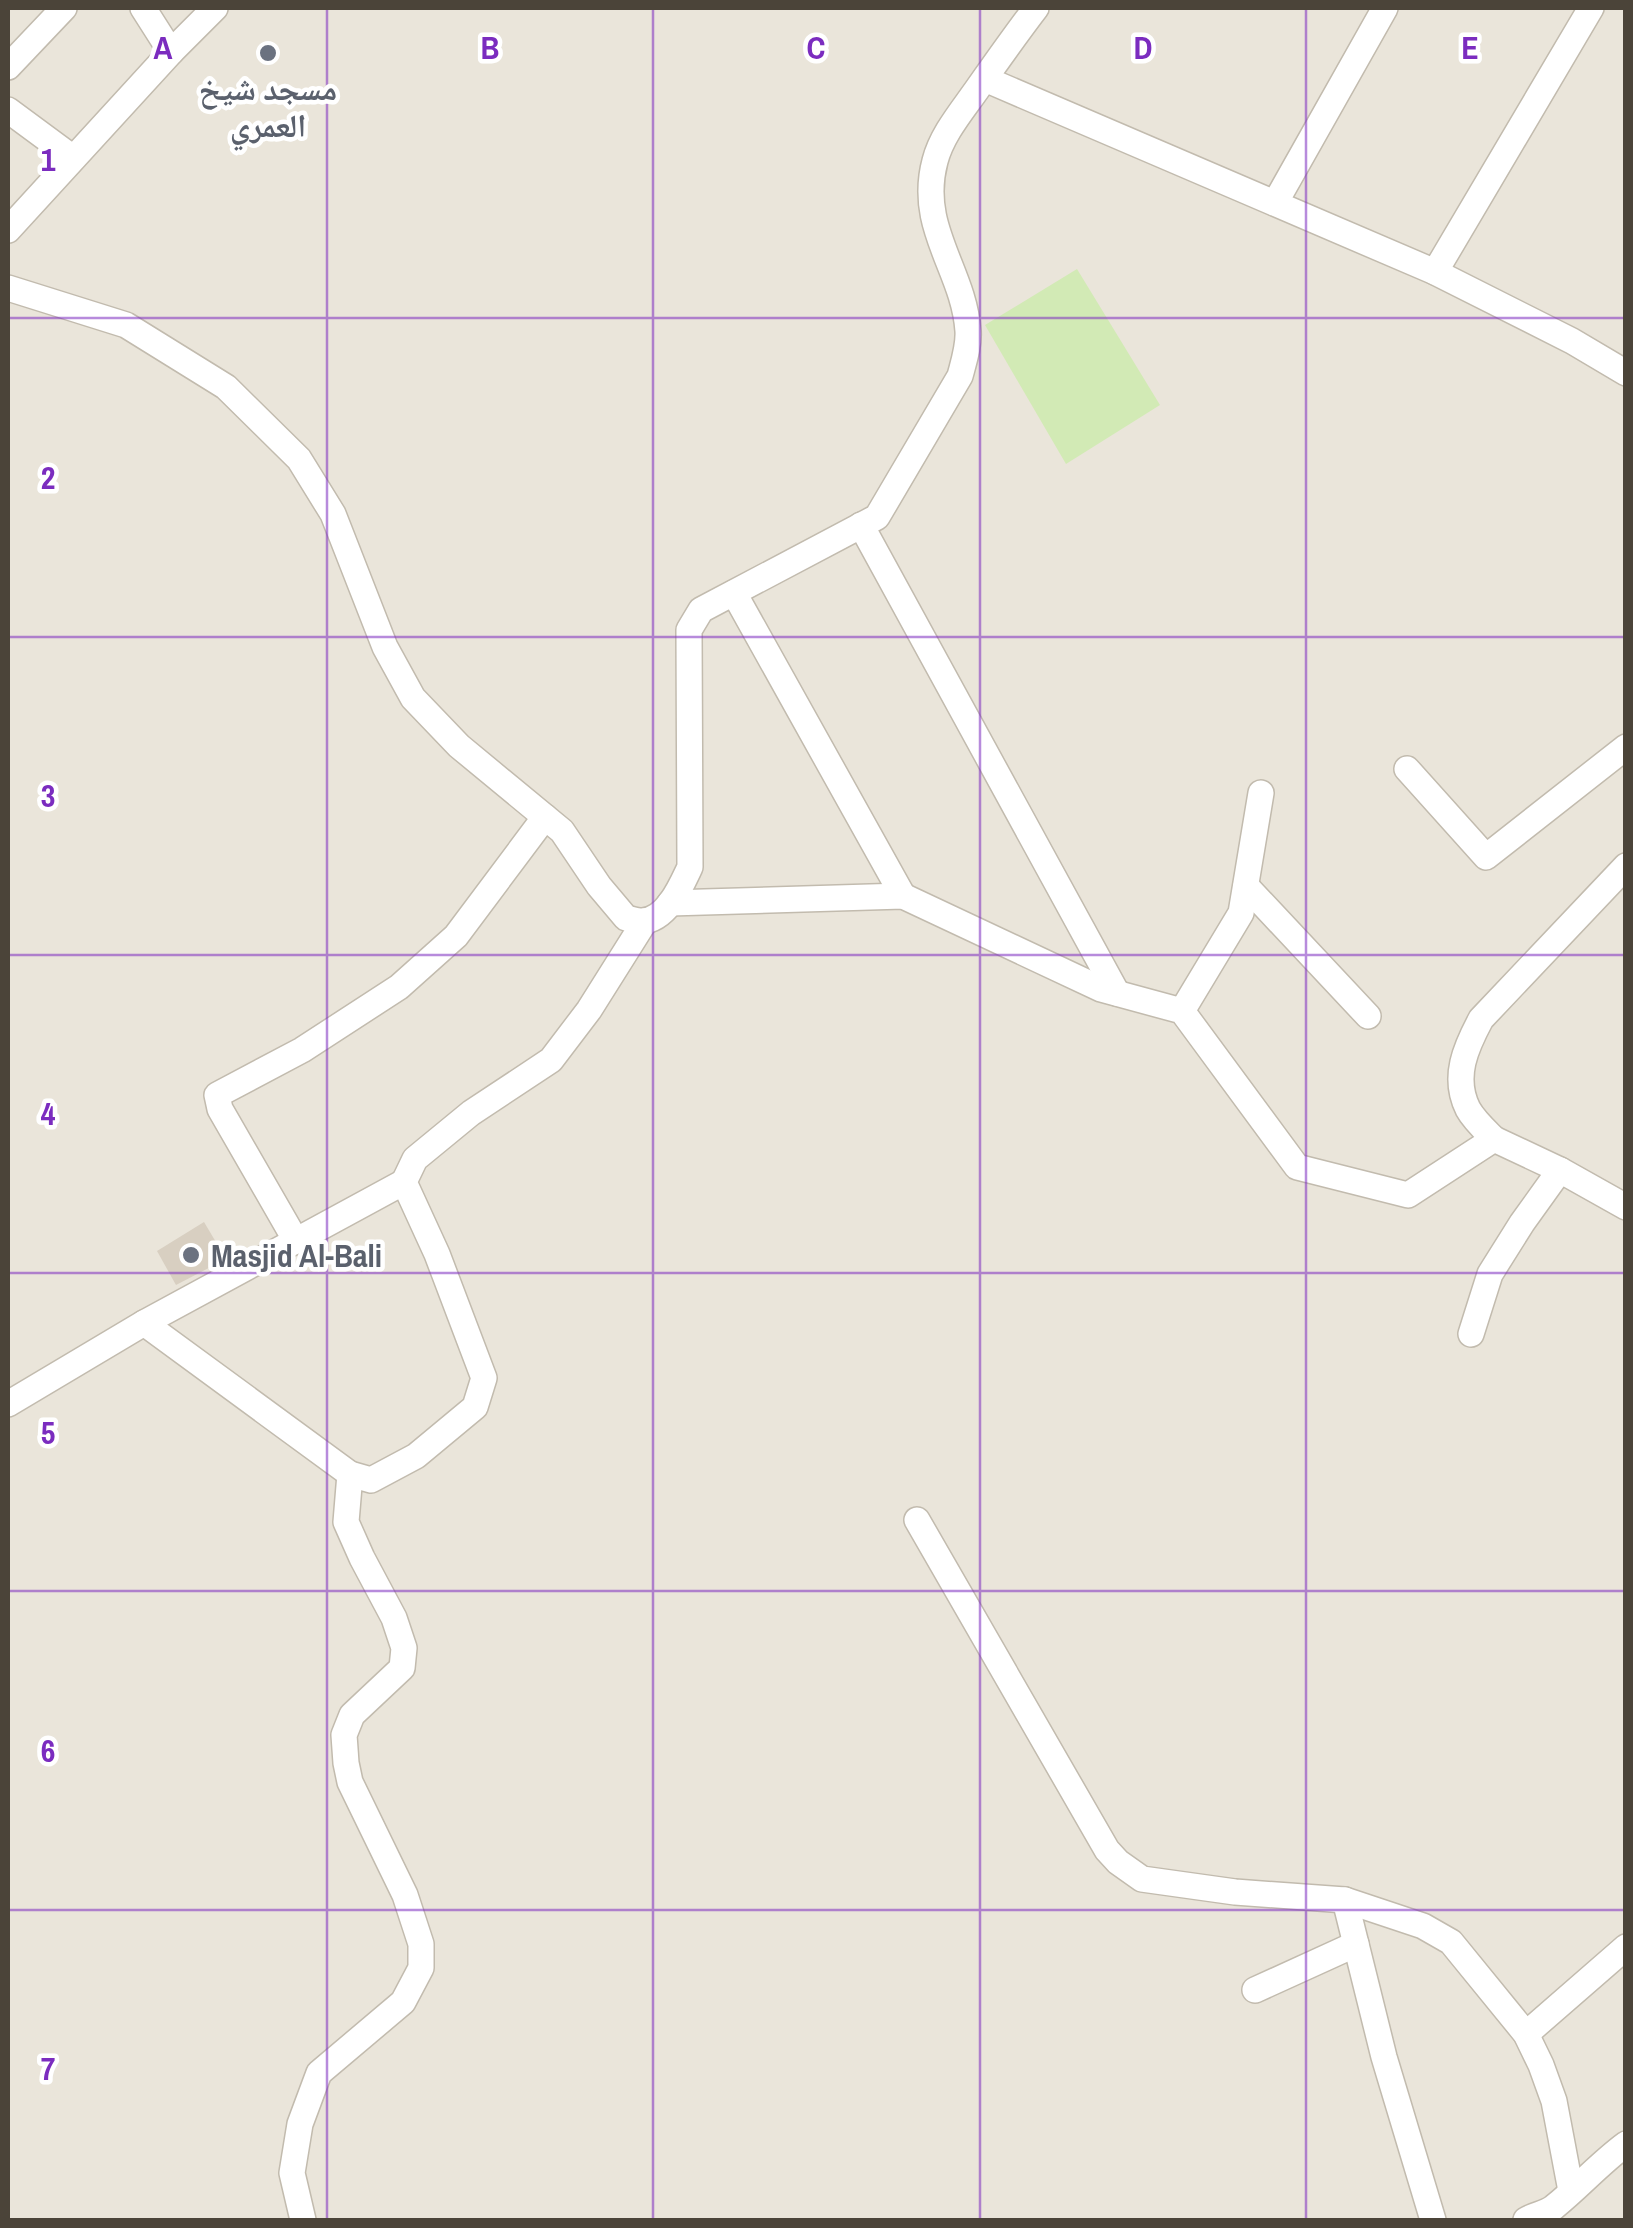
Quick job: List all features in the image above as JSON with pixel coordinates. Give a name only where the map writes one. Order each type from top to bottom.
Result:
[{"type":"street","points":[[143,8],[171,52]]},
{"type":"street","points":[[8,230],[215,8]]},
{"type":"street","points":[[8,1404],[144,1323],[404,1182],[415,1160],[472,1113],[551,1060],[589,1010],[645,921],[662,912],[678,893],[690,867],[689,630],[701,610],[877,517],[960,376],[968,330],[936,232],[930,196],[935,160],[950,127],[1036,8]]},
{"type":"street","points":[[1275,203],[1385,8]]},
{"type":"street","points":[[1435,272],[1591,8]]},
{"type":"street","points":[[8,67],[49,13]]},
{"type":"street","points":[[984,79],[1435,272],[1572,341],[1626,373]]},
{"type":"street","points":[[8,110],[73,158]]},
{"type":"street","points":[[8,288],[126,325],[226,387],[299,459],[333,514],[385,647],[414,698],[459,746],[562,831],[626,918],[645,921]]},
{"type":"street","points":[[861,525],[1116,994]]},
{"type":"street","points":[[734,592],[903,896]]},
{"type":"street","points":[[1407,769],[1486,857],[1626,746]]},
{"type":"street","points":[[1182,1011],[1241,913],[1262,792]]},
{"type":"street","points":[[296,1240],[220,1109],[217,1095],[302,1050],[399,987],[456,936],[545,817]]},
{"type":"street","points":[[1626,866],[1481,1019],[1465,1048],[1461,1068],[1468,1110],[1494,1139],[1626,1207]]},
{"type":"street","points":[[1246,886],[1368,1016]]},
{"type":"street","points":[[670,903],[903,896],[1101,989],[1182,1011],[1298,1168],[1408,1196],[1494,1139]]},
{"type":"street","points":[[1471,1334],[1490,1274],[1560,1170]]},
{"type":"street","points":[[144,1323],[350,1474],[371,1480],[416,1456],[474,1408],[484,1378],[437,1254],[404,1182]]},
{"type":"street","points":[[303,2220],[292,2172],[300,2124],[319,2073],[403,2002],[421,1968],[422,1944],[405,1895],[350,1782],[346,1763],[344,1735],[352,1715],[402,1668],[404,1648],[394,1618],[346,1522],[350,1474]]},
{"type":"street","points":[[917,1520],[1107,1850],[1118,1862],[1142,1879],[1168,1884],[1345,1900],[1423,1926],[1451,1942],[1526,2034],[1542,2065],[1554,2101],[1571,2191]]},
{"type":"street","points":[[1345,1900],[1384,2058],[1433,2220]]},
{"type":"street","points":[[1255,1990],[1356,1944]]},
{"type":"street","points":[[1526,2034],[1626,1947]]},
{"type":"street","points":[[1547,2217],[1606,2158],[1626,2144]]},
{"type":"shaded area","points":[[8,8],[1625,8],[1625,2220],[8,2220]]},
{"type":"green space","points":[[1077,269],[1160,405],[1066,464],[985,325]]},
{"type":"building","name":"Masjid Al-Bali","points":[[204,1222],[226,1259],[176,1285],[157,1251]]},
{"type":"place","name":"مسجد شيخ العمري","points":[[268,53]]},
{"type":"place","name":"Masjid Al-Bali","points":[[191,1255]]}]
